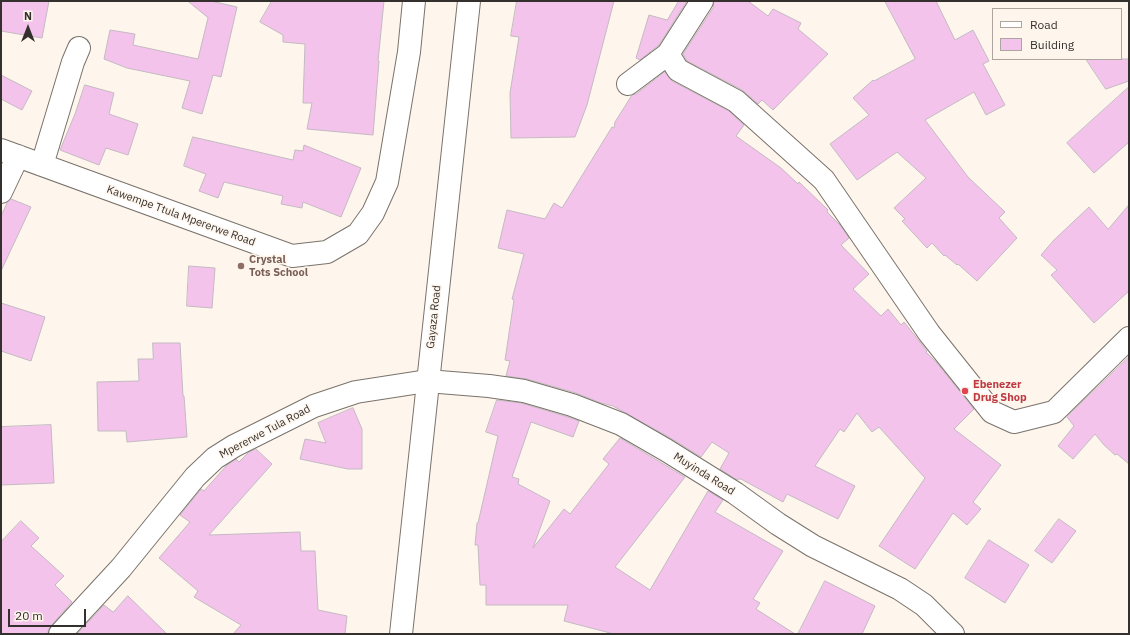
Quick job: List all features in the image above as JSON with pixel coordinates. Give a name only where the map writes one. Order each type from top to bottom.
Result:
[{"type":"street","name":"Kawempe Ttula Mpererwe Road","points":[[9,153],[292,256],[327,252],[358,234],[373,213],[387,182],[409,52],[414,1]]},
{"type":"street","name":"Gayaza Road","points":[[401,634],[469,1]]},
{"type":"street","points":[[628,84],[668,54],[702,1]]},
{"type":"street","points":[[42,165],[73,62],[79,48]]},
{"type":"street","points":[[668,54],[678,70],[736,101],[824,180],[929,333],[992,412],[1014,422],[1054,412],[1129,338]]},
{"type":"street","points":[[1,192],[9,153]]},
{"type":"street","name":"Mpererwe Tula Road","points":[[60,634],[121,568],[195,477],[215,458],[234,446],[314,406],[356,392],[427,381]]},
{"type":"street","name":"Muyinda Road","points":[[427,381],[489,386],[524,391],[572,405],[621,424],[735,493],[778,524],[813,546],[900,589],[924,605],[953,634]]},
{"type":"building","points":[[1,1],[49,1],[42,38],[1,31]]},
{"type":"building","points":[[188,1],[211,1],[237,7],[221,77],[213,75],[202,114],[182,108],[190,81],[127,68],[104,59],[110,30],[135,34],[133,45],[198,59],[208,18]]},
{"type":"building","points":[[272,1],[384,1],[373,135],[307,129],[312,103],[303,103],[305,44],[283,42],[283,35],[260,22]]},
{"type":"building","points":[[517,1],[614,1],[587,105],[575,137],[511,138],[510,93],[519,37],[511,36]]},
{"type":"building","points":[[679,1],[687,1],[659,45],[640,60],[636,58],[649,15],[667,20]]},
{"type":"building","points":[[714,1],[748,1],[768,16],[773,9],[801,23],[798,29],[828,54],[773,110],[762,100],[758,104],[742,90],[687,61],[683,54],[713,8]]},
{"type":"building","points":[[885,1],[936,1],[955,40],[973,30],[989,61],[983,64],[1005,105],[986,115],[974,92],[925,120],[968,177],[1005,212],[999,218],[1017,238],[977,281],[958,264],[957,265],[945,255],[944,256],[932,243],[927,248],[902,221],[905,219],[894,208],[926,178],[897,152],[857,180],[830,144],[869,115],[853,98],[873,80],[874,81],[915,59]]},
{"type":"building","points":[[1129,59],[1129,81],[1106,89],[1087,60]]},
{"type":"building","points":[[665,72],[672,81],[729,111],[744,125],[736,136],[781,168],[798,184],[799,182],[828,210],[827,212],[840,225],[849,238],[841,245],[869,274],[853,289],[881,316],[888,309],[901,325],[904,322],[927,351],[926,352],[936,362],[974,409],[954,429],[1001,465],[973,502],[981,509],[967,525],[953,513],[915,569],[879,546],[925,478],[879,427],[872,432],[857,413],[844,432],[840,429],[815,466],[855,486],[838,519],[787,494],[783,502],[741,479],[737,480],[720,469],[729,453],[712,442],[701,457],[613,406],[576,393],[527,379],[506,376],[510,361],[505,360],[514,300],[512,299],[524,254],[498,248],[507,210],[545,219],[554,203],[562,208],[612,127],[614,128],[615,122],[632,95],[636,94]]},
{"type":"building","points":[[1,75],[32,91],[22,110],[1,99]]},
{"type":"building","points":[[85,85],[114,93],[109,114],[138,124],[128,155],[106,148],[99,165],[60,150]]},
{"type":"building","points":[[1129,87],[1129,142],[1094,173],[1067,143]]},
{"type":"building","points":[[193,137],[293,160],[295,150],[303,151],[304,145],[361,168],[341,217],[303,202],[302,208],[281,204],[283,196],[224,182],[218,198],[199,191],[206,174],[184,166]]},
{"type":"building","points":[[11,199],[31,207],[1,271],[1,216],[7,203]]},
{"type":"building","points":[[1129,205],[1129,291],[1094,323],[1051,275],[1057,270],[1041,255],[1054,240],[1089,207],[1108,229]]},
{"type":"building","points":[[189,266],[215,268],[212,308],[187,306]]},
{"type":"building","points":[[1,303],[45,317],[31,361],[1,351]]},
{"type":"building","points":[[153,343],[180,343],[187,437],[127,442],[126,431],[98,431],[97,382],[139,381],[138,359],[153,359]]},
{"type":"building","points":[[1129,357],[1129,464],[1117,454],[1115,455],[1095,434],[1073,459],[1058,446],[1074,426],[1067,417]]},
{"type":"building","points":[[497,400],[521,403],[579,421],[573,437],[531,422],[512,477],[519,479],[518,484],[550,501],[533,548],[564,509],[570,514],[609,464],[603,459],[620,438],[685,477],[615,567],[650,590],[708,491],[723,500],[715,512],[783,551],[753,599],[760,603],[756,609],[795,634],[614,634],[564,621],[568,605],[486,605],[486,585],[480,585],[478,545],[475,545],[477,523],[498,436],[486,432]]},
{"type":"building","points":[[353,408],[362,429],[362,469],[348,469],[300,459],[305,439],[326,443],[318,423]]},
{"type":"building","points":[[51,425],[54,483],[1,485],[1,427]]},
{"type":"building","points":[[256,449],[272,464],[209,535],[300,532],[301,551],[315,551],[318,610],[347,616],[345,634],[233,634],[241,625],[194,597],[198,591],[159,558],[190,522],[180,515],[201,489],[204,491],[227,465],[236,459],[239,462],[248,453]]},
{"type":"building","points":[[1059,519],[1076,531],[1052,563],[1035,551]]},
{"type":"building","points":[[21,521],[39,538],[31,546],[64,576],[55,585],[72,602],[51,626],[48,634],[1,634],[1,542]]},
{"type":"building","points":[[989,540],[1029,565],[1005,603],[965,578]]},
{"type":"building","points":[[825,581],[875,606],[862,634],[798,634]]},
{"type":"building","points":[[128,596],[167,634],[77,634],[104,605],[113,612]]},
{"type":"place","name":"Crystal Tots School","points":[[241,266]]},
{"type":"place","name":"Ebenezer Drug Shop","points":[[965,391]]}]
